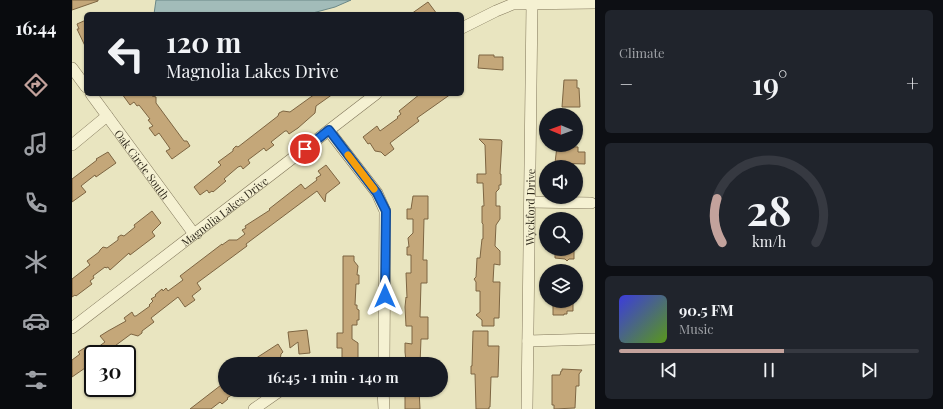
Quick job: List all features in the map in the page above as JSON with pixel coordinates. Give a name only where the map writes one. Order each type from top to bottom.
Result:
[{"type":"street","points":[[464,27],[513,4],[595,3]]},
{"type":"street","name":"Wyckford Drive","points":[[527,409],[532,4]]},
{"type":"street","points":[[72,68],[84,84]]},
{"type":"street","name":"Oak Circle South","points":[[92,96],[194,234]]},
{"type":"street","name":"Magnolia Lakes Drive","points":[[72,328],[373,96]]},
{"type":"street","points":[[72,145],[107,116]]},
{"type":"street","points":[[329,130],[377,193],[386,211],[384,357]]},
{"type":"street","points":[[530,202],[591,203]]},
{"type":"street","points":[[528,341],[595,339]]},
{"type":"street","points":[[254,409],[270,397]]},
{"type":"street","points":[[383,397],[384,409]]},
{"type":"water","points":[[156,0],[351,0],[335,7],[316,12],[154,12]]},
{"type":"building","points":[[72,0],[98,0],[98,1],[72,10]]},
{"type":"building","points":[[428,2],[436,12],[414,12]]},
{"type":"building","points":[[84,21],[84,44],[77,29],[79,29],[77,24]]},
{"type":"building","points":[[479,55],[494,55],[494,57],[503,57],[503,70],[478,68]]},
{"type":"building","points":[[564,80],[577,80],[580,107],[562,107]]},
{"type":"building","points":[[123,96],[156,97],[156,103],[184,141],[187,141],[190,146],[172,159],[166,151],[170,149],[169,147],[159,133],[155,136],[149,128],[153,126],[148,120],[150,119],[139,105],[137,106],[134,102],[130,105]]},
{"type":"building","points":[[312,96],[330,96],[316,106],[315,113],[298,128],[289,134],[285,131],[271,142],[274,145],[266,151],[264,148],[248,160],[250,163],[243,169],[241,166],[238,167],[224,179],[226,181],[213,192],[212,191],[209,193],[207,190],[200,195],[194,187],[221,165],[218,162],[233,151],[236,146],[238,147],[278,116],[279,113],[283,111],[290,112]]},
{"type":"building","points":[[418,96],[448,96],[417,118],[419,121],[390,143],[394,149],[385,156],[381,152],[375,151],[370,143],[368,144],[363,137],[377,126],[380,131],[398,118],[397,117],[401,114],[399,111]]},
{"type":"building","points":[[479,139],[502,141],[500,174],[501,185],[499,185],[499,189],[496,192],[496,206],[500,206],[500,219],[496,225],[495,246],[500,251],[500,265],[494,264],[493,282],[500,282],[499,318],[494,318],[494,326],[482,326],[482,320],[476,315],[480,312],[480,291],[476,291],[476,282],[474,279],[476,277],[477,258],[480,258],[483,239],[482,206],[484,206],[483,183],[477,183],[477,174],[486,174],[485,145]]},
{"type":"building","points":[[108,152],[116,163],[96,177],[95,175],[81,186],[86,192],[72,202],[72,179],[97,160],[96,159]]},
{"type":"building","points":[[556,152],[585,152],[585,164],[583,164],[583,160],[555,160]]},
{"type":"building","points":[[326,165],[340,183],[326,194],[325,202],[317,191],[197,283],[201,289],[192,296],[195,300],[185,307],[178,297],[151,318],[154,322],[138,336],[131,334],[116,345],[101,345],[105,342],[100,336],[126,321],[124,318],[132,312],[134,316],[136,316],[150,306],[149,305],[153,301],[151,299],[162,289],[163,291],[166,288],[168,291],[183,280],[180,276],[222,244],[229,240],[237,240],[245,234],[242,230],[246,228],[245,226],[270,210],[269,209],[301,184],[305,189],[317,180],[316,178],[321,175],[318,171]]},
{"type":"building","points":[[413,196],[428,196],[428,219],[424,219],[423,260],[427,260],[427,283],[421,283],[420,317],[428,317],[428,339],[421,339],[420,357],[406,357],[405,352],[405,343],[412,344],[412,326],[406,326],[405,307],[406,297],[407,298],[406,273],[411,273],[411,255],[407,255],[407,247],[409,247],[408,238],[413,233],[413,219],[407,219],[407,209],[411,209]]},
{"type":"building","points":[[152,211],[161,223],[152,232],[155,236],[130,255],[129,253],[110,270],[108,267],[105,267],[93,276],[94,278],[90,281],[92,284],[76,296],[75,295],[72,297],[72,279],[90,265],[87,261],[103,247],[107,248],[118,240],[118,237],[121,235],[124,236],[135,227],[134,225]]},
{"type":"building","points":[[343,256],[354,256],[354,261],[358,266],[357,275],[359,275],[359,284],[356,284],[355,305],[357,305],[357,309],[359,310],[359,320],[357,320],[357,325],[352,325],[352,339],[358,343],[358,357],[342,357],[342,348],[337,348],[337,333],[343,333]]},
{"type":"building","points":[[555,256],[574,256],[574,259],[569,259],[567,261],[565,259],[555,258]]},
{"type":"building","points":[[553,308],[573,308],[573,311],[567,311],[567,314],[553,315]]},
{"type":"building","points":[[307,330],[310,353],[299,354],[298,342],[290,348],[288,332]]},
{"type":"building","points":[[473,331],[488,331],[488,346],[499,346],[498,377],[491,377],[489,409],[476,409],[475,374],[471,374]]},
{"type":"building","points":[[278,344],[283,352],[280,357],[258,357]]},
{"type":"building","points":[[84,348],[84,369],[72,377],[72,360],[80,354],[78,352]]},
{"type":"building","points":[[562,369],[582,370],[579,374],[579,386],[576,386],[575,408],[554,409],[554,405],[552,405],[552,375],[560,375]]},
{"type":"building","points":[[218,387],[218,397],[228,397],[222,404],[220,402],[211,409],[190,409]]},
{"type":"building","points":[[405,397],[419,397],[420,409],[405,409]]},
{"type":"slow traffic","points":[[348,155],[374,189]]},
{"type":"route","points":[[305,149],[329,130],[377,193],[386,211],[385,296]]}]
